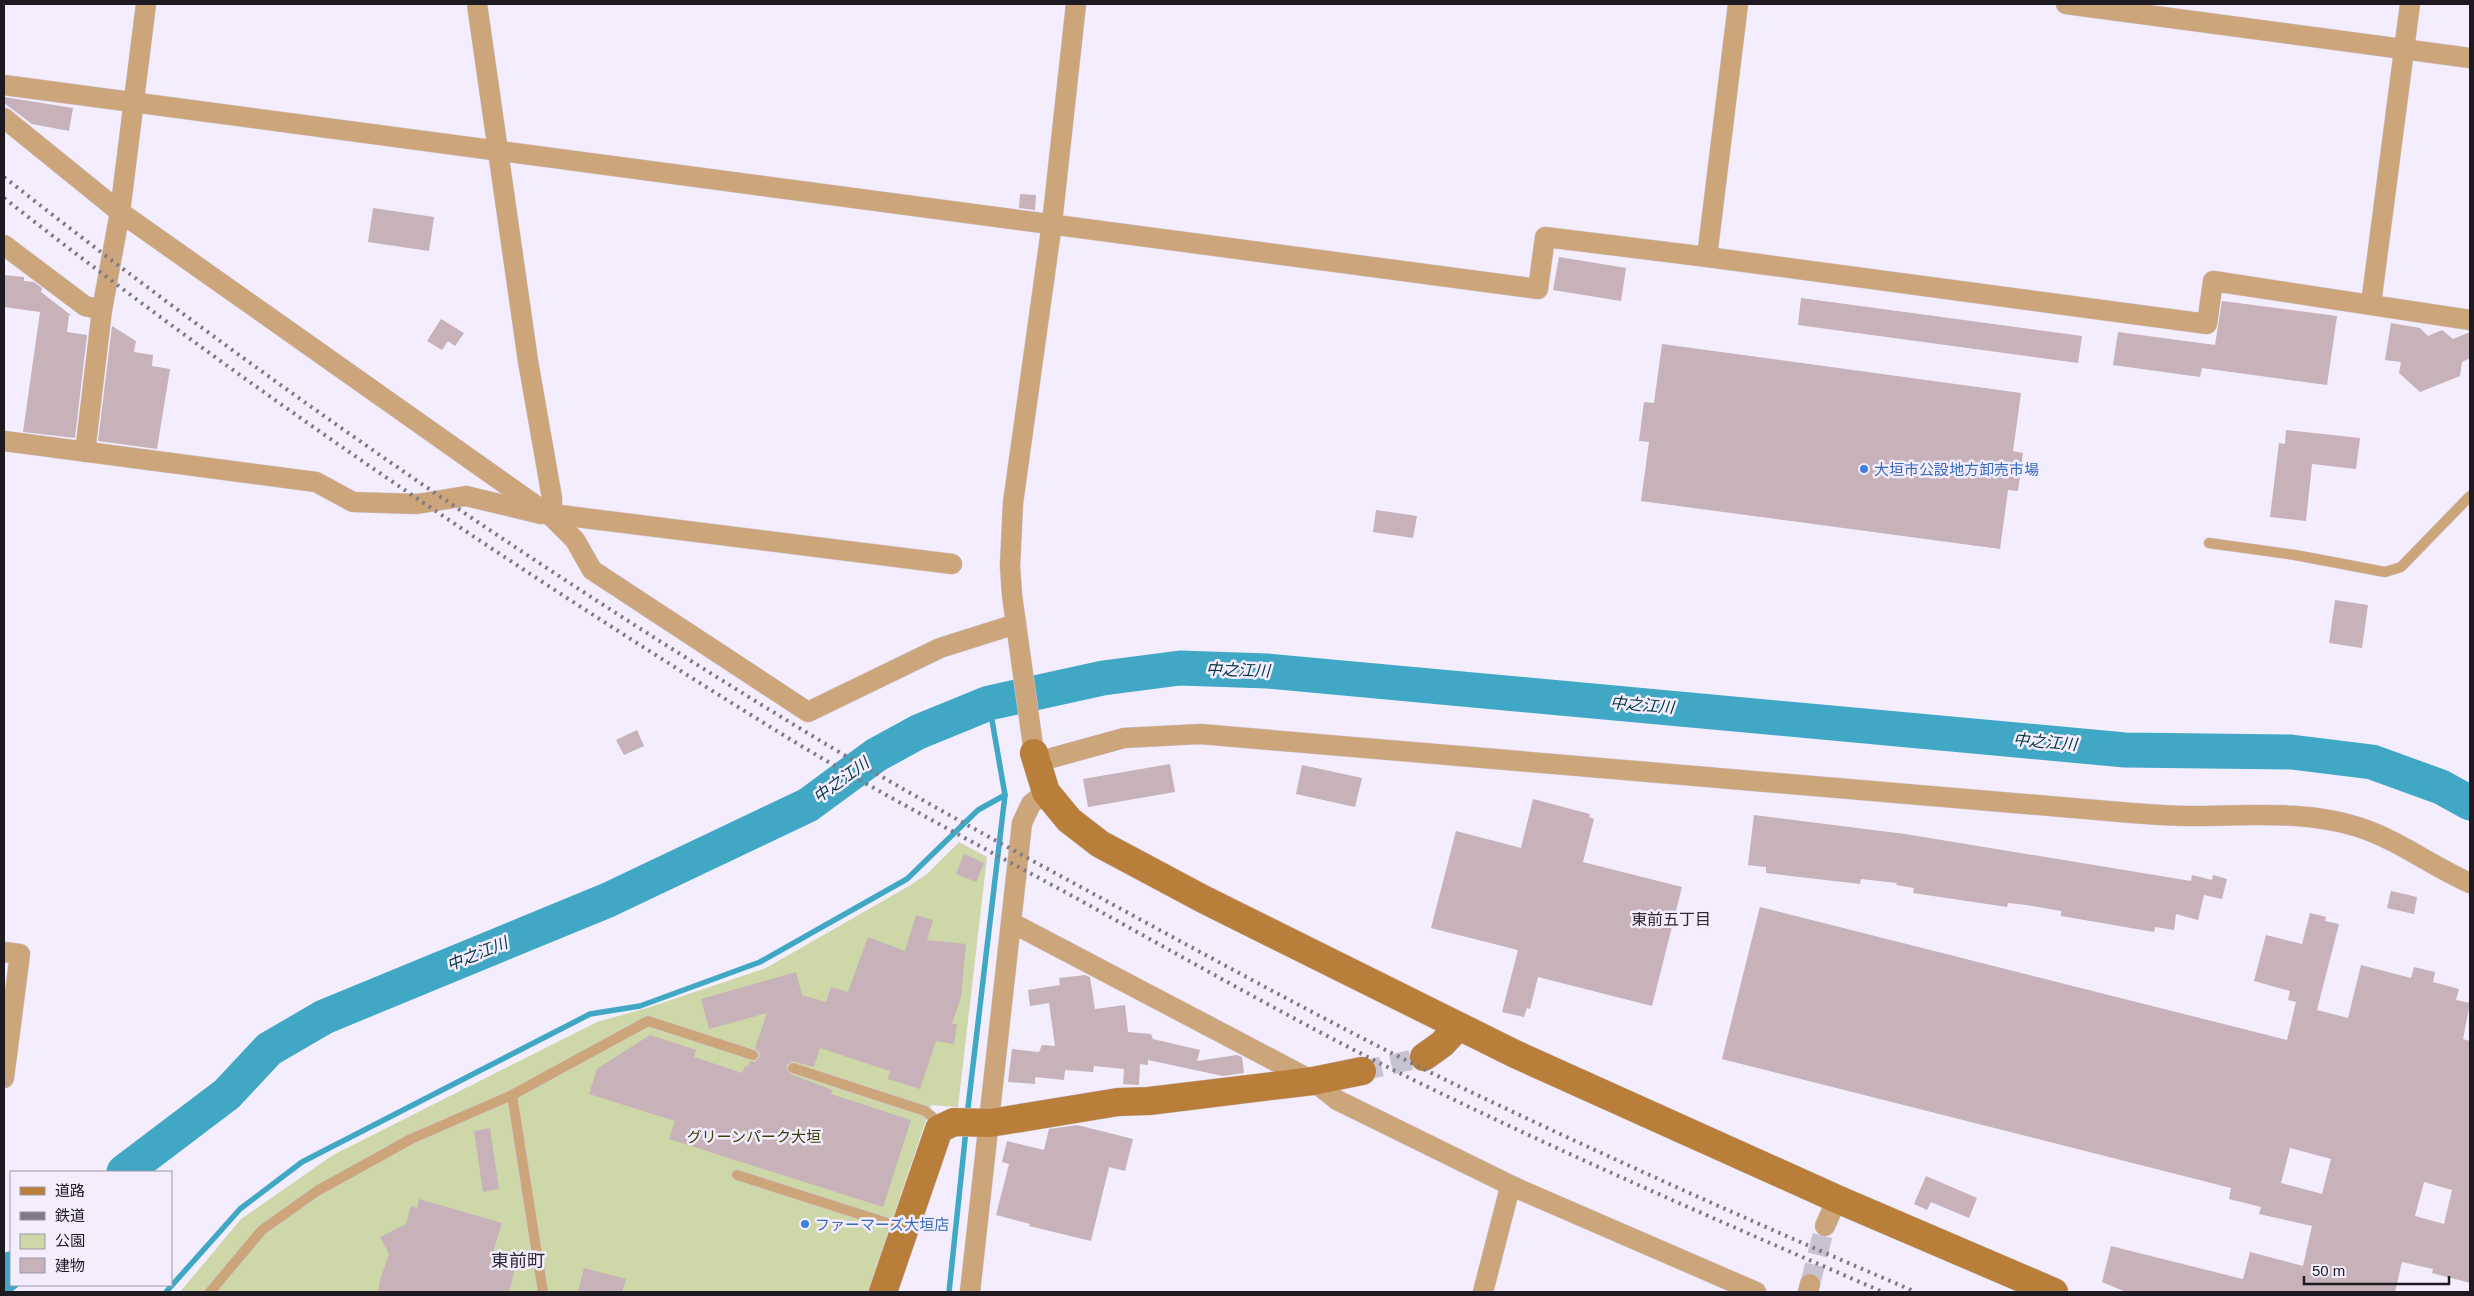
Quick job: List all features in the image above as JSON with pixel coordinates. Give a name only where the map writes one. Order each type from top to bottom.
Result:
[{"type":"street","points":[[85,452],[102,310],[120,212],[146,4]]},
{"type":"street","points":[[477,4],[528,361],[552,498],[552,515]]},
{"type":"street","points":[[1076,4],[1052,223],[1014,502],[1010,566],[1017,632],[1036,758],[1046,792],[1069,820],[1100,844],[1203,899],[1458,1027],[1838,1199],[2054,1292]]},
{"type":"street","points":[[1707,257],[1738,4]]},
{"type":"street","points":[[2066,4],[2470,58]]},
{"type":"street","points":[[2371,304],[2410,4]]},
{"type":"street","points":[[4,85],[1538,288],[1545,237],[2207,324],[2212,281],[2470,320]]},
{"type":"street","points":[[4,118],[120,212],[552,515],[575,540],[592,570],[808,712],[940,648],[1017,632]]},
{"type":"street","points":[[4,245],[85,306],[102,310]]},
{"type":"street","points":[[4,441],[316,482],[353,502],[417,504],[466,496],[552,515],[952,564]]},
{"type":"street","points":[[1036,758],[1124,738],[1200,734],[2120,812],[2189,816],[2278,815],[2318,818],[2358,827],[2402,844],[2448,873],[2470,882]]},
{"type":"street","points":[[970,1292],[967,1123],[1012,925],[1022,823],[1031,804],[1046,792]]},
{"type":"street","points":[[1012,925],[1020,927],[1313,1080],[1337,1100],[1514,1187],[1756,1292]]},
{"type":"street","points":[[4,952],[20,954],[4,1078]]},
{"type":"street","points":[[1424,1057],[1442,1044],[1458,1027]]},
{"type":"street","points":[[883,1292],[939,1129],[967,1123],[1118,1102],[1159,1100],[1313,1080],[1362,1071]]},
{"type":"street","points":[[1483,1292],[1508,1195],[1514,1187]]},
{"type":"street","points":[[1825,1226],[1838,1199]]},
{"type":"lane","points":[[2209,543],[2295,555],[2385,572],[2401,567],[2470,496]]},
{"type":"lane","points":[[210,1292],[262,1230],[317,1191],[411,1139],[512,1095],[648,1021],[753,1055]]},
{"type":"lane","points":[[792,1068],[967,1123]]},
{"type":"lane","points":[[512,1095],[543,1292]]},
{"type":"lane","points":[[737,1176],[905,1228]]},
{"type":"green space","name":"グリーンパーク大垣","points":[[959,842],[987,857],[958,1107],[931,1105],[868,1292],[180,1292],[241,1219],[333,1155],[597,1022],[647,1008],[766,968],[909,886],[927,874]]},
{"type":"building","points":[[4,97],[73,108],[69,131],[32,124],[4,103]]},
{"type":"building","points":[[1020,194],[1036,195],[1035,210],[1019,208]]},
{"type":"building","points":[[373,208],[434,217],[429,251],[368,242]]},
{"type":"building","points":[[1559,257],[1626,268],[1621,301],[1553,290]]},
{"type":"building","points":[[4,275],[24,277],[24,281],[34,282],[42,288],[41,292],[72,316],[69,315],[67,332],[87,335],[75,438],[23,432],[40,312],[4,307]]},
{"type":"building","points":[[1801,298],[2082,336],[2078,363],[1798,325]]},
{"type":"building","points":[[2222,301],[2337,316],[2327,385],[2202,368],[2200,377],[2113,365],[2118,332],[2215,345]]},
{"type":"building","points":[[441,319],[464,333],[455,346],[448,341],[442,350],[427,341]]},
{"type":"building","points":[[2391,323],[2420,328],[2428,336],[2442,330],[2453,339],[2470,332],[2470,358],[2462,362],[2460,376],[2420,392],[2399,373],[2401,362],[2385,360]]},
{"type":"building","points":[[112,326],[136,341],[134,352],[153,355],[152,366],[170,369],[157,449],[98,441]]},
{"type":"building","points":[[1662,344],[2021,393],[2013,451],[2023,453],[2018,491],[2008,490],[2000,549],[1641,501],[1649,442],[1639,441],[1644,402],[1654,403]]},
{"type":"building","points":[[2286,430],[2360,438],[2356,469],[2312,464],[2306,521],[2270,517],[2279,443],[2285,444]]},
{"type":"building","points":[[1376,510],[1417,516],[1413,538],[1373,532]]},
{"type":"building","points":[[2335,600],[2368,605],[2362,648],[2329,643]]},
{"type":"building","points":[[637,730],[644,746],[624,755],[616,740]]},
{"type":"building","points":[[1170,764],[1175,792],[1088,807],[1083,779]]},
{"type":"building","points":[[1302,765],[1362,778],[1355,807],[1296,794]]},
{"type":"building","points":[[1533,799],[1590,814],[1589,817],[1594,819],[1583,862],[1682,887],[1652,1006],[1538,977],[1530,1009],[1527,1008],[1524,1017],[1502,1012],[1518,950],[1431,928],[1456,831],[1521,848]]},
{"type":"building","points":[[1754,815],[1905,834],[2191,881],[2192,875],[2212,880],[2213,875],[2227,879],[2222,899],[2204,895],[2198,920],[2176,914],[2174,930],[2155,927],[2154,932],[2061,916],[2061,911],[2027,905],[2008,903],[2007,907],[1913,893],[1914,888],[1896,885],[1897,883],[1861,879],[1860,884],[1766,873],[1766,867],[1748,865]]},
{"type":"building","points":[[964,854],[984,863],[976,882],[956,874]]},
{"type":"building","points":[[2391,891],[2417,897],[2414,914],[2387,908]]},
{"type":"building","points":[[1760,907],[2287,1040],[2296,1002],[2288,1000],[2290,991],[2254,981],[2266,935],[2302,944],[2310,913],[2326,917],[2325,921],[2339,924],[2317,1010],[2348,1018],[2361,965],[2411,978],[2414,967],[2435,972],[2433,982],[2459,989],[2456,1000],[2470,1003],[2463,1039],[2470,1041],[2470,1283],[2432,1273],[2433,1269],[2402,1262],[2395,1292],[2126,1292],[2102,1282],[2111,1246],[2243,1279],[2250,1252],[2303,1266],[2312,1226],[2259,1214],[2261,1207],[2229,1199],[2231,1188],[1722,1059]],"holes":[[[2290,1148],[2331,1159],[2322,1194],[2281,1183]],[[2424,1182],[2452,1190],[2444,1224],[2415,1216]]]},
{"type":"building","points":[[916,915],[933,920],[927,940],[966,944],[961,997],[952,1024],[957,1024],[954,1044],[936,1041],[920,1089],[888,1079],[890,1071],[820,1048],[814,1067],[792,1061],[786,1066],[790,1074],[832,1090],[831,1094],[911,1120],[883,1207],[669,1139],[675,1121],[589,1094],[597,1069],[650,1035],[696,1050],[694,1057],[742,1073],[745,1066],[748,1067],[750,1061],[755,1062],[759,1058],[760,1053],[755,1048],[767,1013],[709,1029],[701,999],[796,972],[802,995],[826,1002],[831,987],[848,992],[868,937],[905,951]]},
{"type":"building","points":[[1085,975],[1090,977],[1095,1009],[1125,1005],[1128,1032],[1151,1034],[1153,1039],[1200,1050],[1197,1061],[1237,1055],[1242,1057],[1244,1073],[1223,1076],[1148,1060],[1148,1065],[1140,1064],[1139,1085],[1123,1084],[1124,1069],[1094,1066],[1093,1072],[1065,1070],[1064,1080],[1035,1077],[1035,1084],[1008,1082],[1012,1049],[1039,1052],[1042,1045],[1055,1046],[1049,1003],[1030,1006],[1028,990],[1060,985],[1059,978]]},
{"type":"building","points":[[1077,1125],[1133,1139],[1125,1171],[1109,1167],[1091,1241],[1029,1226],[1030,1224],[996,1215],[1009,1164],[1002,1162],[1007,1141],[1044,1150],[1049,1129]]},
{"type":"building","points":[[490,1128],[499,1189],[483,1192],[474,1131]]},
{"type":"building","points":[[1926,1176],[1977,1198],[1969,1218],[1931,1202],[1927,1210],[1914,1204]]},
{"type":"building","points":[[419,1199],[502,1223],[490,1262],[515,1269],[509,1292],[378,1292],[389,1254],[380,1237],[406,1224],[411,1206],[417,1208]]},
{"type":"building","points":[[584,1268],[626,1279],[622,1292],[578,1292]]},
{"type":"waterway","name":"中之江川","points":[[125,1171],[227,1094],[269,1049],[324,1017],[608,900],[808,805],[876,755],[918,732],[989,703],[1103,678],[1180,668],[1267,671],[2125,750],[2291,752],[2372,762],[2441,787],[2470,803]]},
{"type":"waterway","points":[[967,1116],[1005,795],[989,703]]},
{"type":"waterway","points":[[172,1285],[240,1209],[302,1162],[590,1014],[640,1006],[760,962],[907,879],[978,810],[1005,795]]},
{"type":"waterway","points":[[949,1292],[966,1130]]},
{"type":"waterway","name":"中之江川","points":[[4,1276],[10,1270]]},
{"type":"waterway","points":[[166,1292],[171,1286]]},
{"type":"tunnel","points":[[1362,1071],[1424,1057]]},
{"type":"tunnel","points":[[1810,1284],[1825,1226]]},
{"type":"railway","points":[[4,177],[197,324],[394,465],[596,600],[801,729],[883,777],[965,824],[1289,1000],[1408,1061],[1622,1163],[1916,1292]]},
{"type":"railway","points":[[4,198],[192,340],[384,476],[580,607],[816,755],[1254,997],[1388,1068],[1490,1117],[1714,1219],[1883,1292]]},
{"type":"place","name":"大垣市公設地方卸売市場","points":[[1864,469]]},
{"type":"place","name":"ファーマーズ大垣店","points":[[805,1224]]},
{"type":"district","name":"東前五丁目","points":[[1671,919]]},
{"type":"district","name":"東前町","points":[[518,1261]]}]
